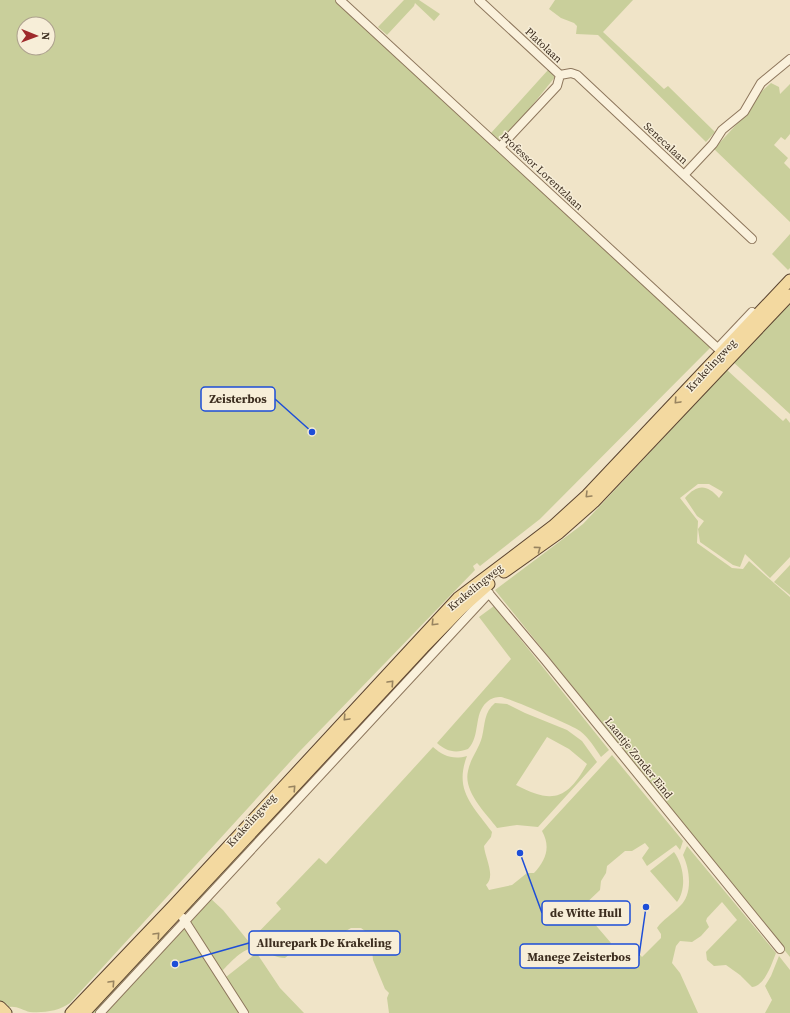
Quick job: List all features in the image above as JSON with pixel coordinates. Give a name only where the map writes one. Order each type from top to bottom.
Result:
[{"type":"main road","name":"Krakelingweg","points":[[84,1013],[179,913],[423,648],[462,608],[485,587],[559,533],[583,512],[723,353],[790,280]]},
{"type":"main road","name":"Krakelingweg","points":[[723,353],[790,294]]},
{"type":"main road","name":"Krakelingweg","points":[[71,1013],[179,913]]},
{"type":"main road","points":[[0,1007],[6,1013]]},
{"type":"street","name":"Professor Lorentzlaan","points":[[340,0],[723,353]]},
{"type":"street","name":"Platolaan","points":[[479,0],[560,75],[557,86],[500,147]]},
{"type":"street","points":[[684,175],[713,144],[722,130],[744,112],[761,83],[790,58]]},
{"type":"street","name":"Senecalaan","points":[[560,75],[571,73],[576,75],[752,239]]},
{"type":"street","name":"Krakelingweg","points":[[723,353],[752,312]]},
{"type":"street","name":"Laantje Zonder Eind","points":[[485,587],[780,949]]},
{"type":"street","points":[[179,913],[244,1013]]},
{"type":"street","name":"Krakelingweg","points":[[100,1013],[179,913]]},
{"type":"green space","points":[[0,0],[339,0],[712,346],[540,519],[480,566],[477,563],[473,566],[475,570],[299,752],[70,1003],[56,1010],[46,1012],[30,1012],[15,1007],[6,1008],[8,1005],[5,1004],[3,1006],[0,1003]]},
{"type":"green space","points":[[404,0],[419,0],[440,14],[434,21],[415,3],[414,6],[387,35],[378,27]]},
{"type":"green space","points":[[555,0],[633,0],[603,32],[664,89],[668,86],[715,132],[706,142],[598,35],[576,34],[577,26],[574,23],[561,18],[549,9]]},
{"type":"green space","points":[[548,70],[555,77],[502,143],[491,133]]},
{"type":"green space","points":[[771,83],[779,87],[780,94],[790,84],[790,134],[785,140],[781,137],[774,145],[788,158],[784,163],[790,169],[790,222],[714,149],[745,115],[762,91]]},
{"type":"green space","points":[[790,234],[790,268],[788,270],[772,254]]},
{"type":"green space","points":[[790,298],[790,414],[731,360]]},
{"type":"green space","points":[[727,370],[783,421],[786,418],[790,423],[790,557],[770,578],[745,554],[740,567],[733,565],[700,542],[698,529],[704,521],[697,516],[685,498],[689,493],[698,488],[706,488],[715,493],[719,498],[723,492],[709,484],[698,484],[680,498],[698,521],[697,543],[732,568],[743,569],[749,561],[790,597],[790,957],[495,590],[583,524]]},
{"type":"green space","points":[[790,565],[790,595],[774,582]]},
{"type":"green space","points":[[494,606],[609,750],[601,757],[589,740],[580,731],[541,712],[501,697],[490,700],[483,707],[478,719],[472,744],[468,749],[463,751],[451,751],[437,743],[511,659],[479,617]]},
{"type":"green space","points":[[495,703],[507,704],[567,730],[582,741],[597,762],[538,827],[517,825],[497,828],[476,802],[469,787],[467,779],[469,767],[481,741],[487,714]],"holes":[[[547,737],[569,749],[587,764],[573,785],[565,791],[558,795],[539,795],[516,785]]]},
{"type":"green space","points":[[433,747],[448,756],[457,758],[467,756],[463,778],[464,788],[472,805],[492,832],[491,837],[484,846],[490,872],[489,881],[486,885],[489,890],[512,885],[527,873],[534,873],[542,863],[547,848],[542,831],[612,755],[683,841],[680,850],[676,845],[647,866],[642,858],[649,848],[645,843],[632,851],[625,851],[607,866],[606,873],[601,881],[600,890],[581,908],[611,943],[601,952],[603,958],[615,947],[619,952],[631,945],[642,957],[661,938],[661,934],[657,928],[680,906],[689,889],[689,875],[683,855],[687,846],[776,953],[770,968],[761,983],[752,987],[740,975],[726,965],[714,966],[707,960],[706,952],[737,920],[722,902],[707,918],[706,921],[709,927],[701,936],[692,942],[680,941],[676,946],[672,963],[680,973],[698,1013],[389,1013],[387,998],[389,993],[385,989],[373,960],[371,938],[361,928],[351,928],[337,936],[309,938],[285,958],[276,957],[258,948],[252,948],[241,953],[222,971],[190,920],[209,897],[223,910],[249,942],[281,909],[276,903],[319,858],[326,864]]},
{"type":"green space","points":[[303,781],[307,786],[187,914],[187,910]]},
{"type":"green space","points":[[674,852],[680,863],[683,877],[682,891],[677,902],[650,871]]},
{"type":"green space","points":[[166,928],[171,933],[97,1013],[91,1013]]},
{"type":"green space","points":[[184,928],[191,935],[239,1013],[105,1013]]},
{"type":"green space","points":[[254,955],[258,955],[280,988],[304,1013],[248,1013],[226,977]]},
{"type":"green space","points":[[779,956],[790,970],[790,1013],[765,1013],[772,1000],[765,986],[771,976]]},
{"type":"place","name":"Zeisterbos","points":[[312,432]]},
{"type":"place","name":"de Witte Hull","points":[[520,853]]},
{"type":"place","name":"Manege Zeisterbos","points":[[646,907]]},
{"type":"place","name":"Allurepark De Krakeling","points":[[175,964]]}]
